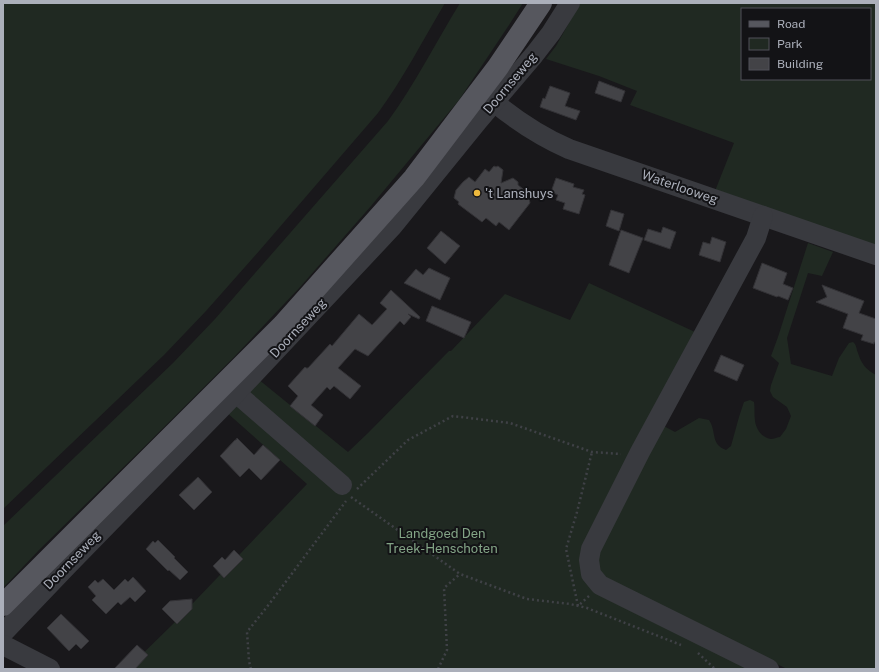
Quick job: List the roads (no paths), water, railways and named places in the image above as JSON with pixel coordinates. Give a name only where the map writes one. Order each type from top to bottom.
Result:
[{"type":"main road","name":"Doornseweg","points":[[3,605],[283,325],[388,208],[414,178],[498,67],[541,3]]},
{"type":"street","name":"Doornseweg","points":[[3,633],[78,554],[236,393],[392,227],[534,55],[551,33],[570,3]]},
{"type":"street","name":"Waterlooweg","points":[[494,102],[515,119],[557,144],[876,255]]},
{"type":"street","points":[[763,216],[756,238],[640,452],[591,549],[589,560],[592,574],[600,585],[769,669]]},
{"type":"street","points":[[236,393],[346,490]]},
{"type":"street","points":[[3,644],[50,669]]},
{"type":"place","name":"'t Lanshuys","points":[[477,193]]},
{"type":"park label","name":"Landgoed Den Treek-Henschoten","points":[[442,540]]}]
